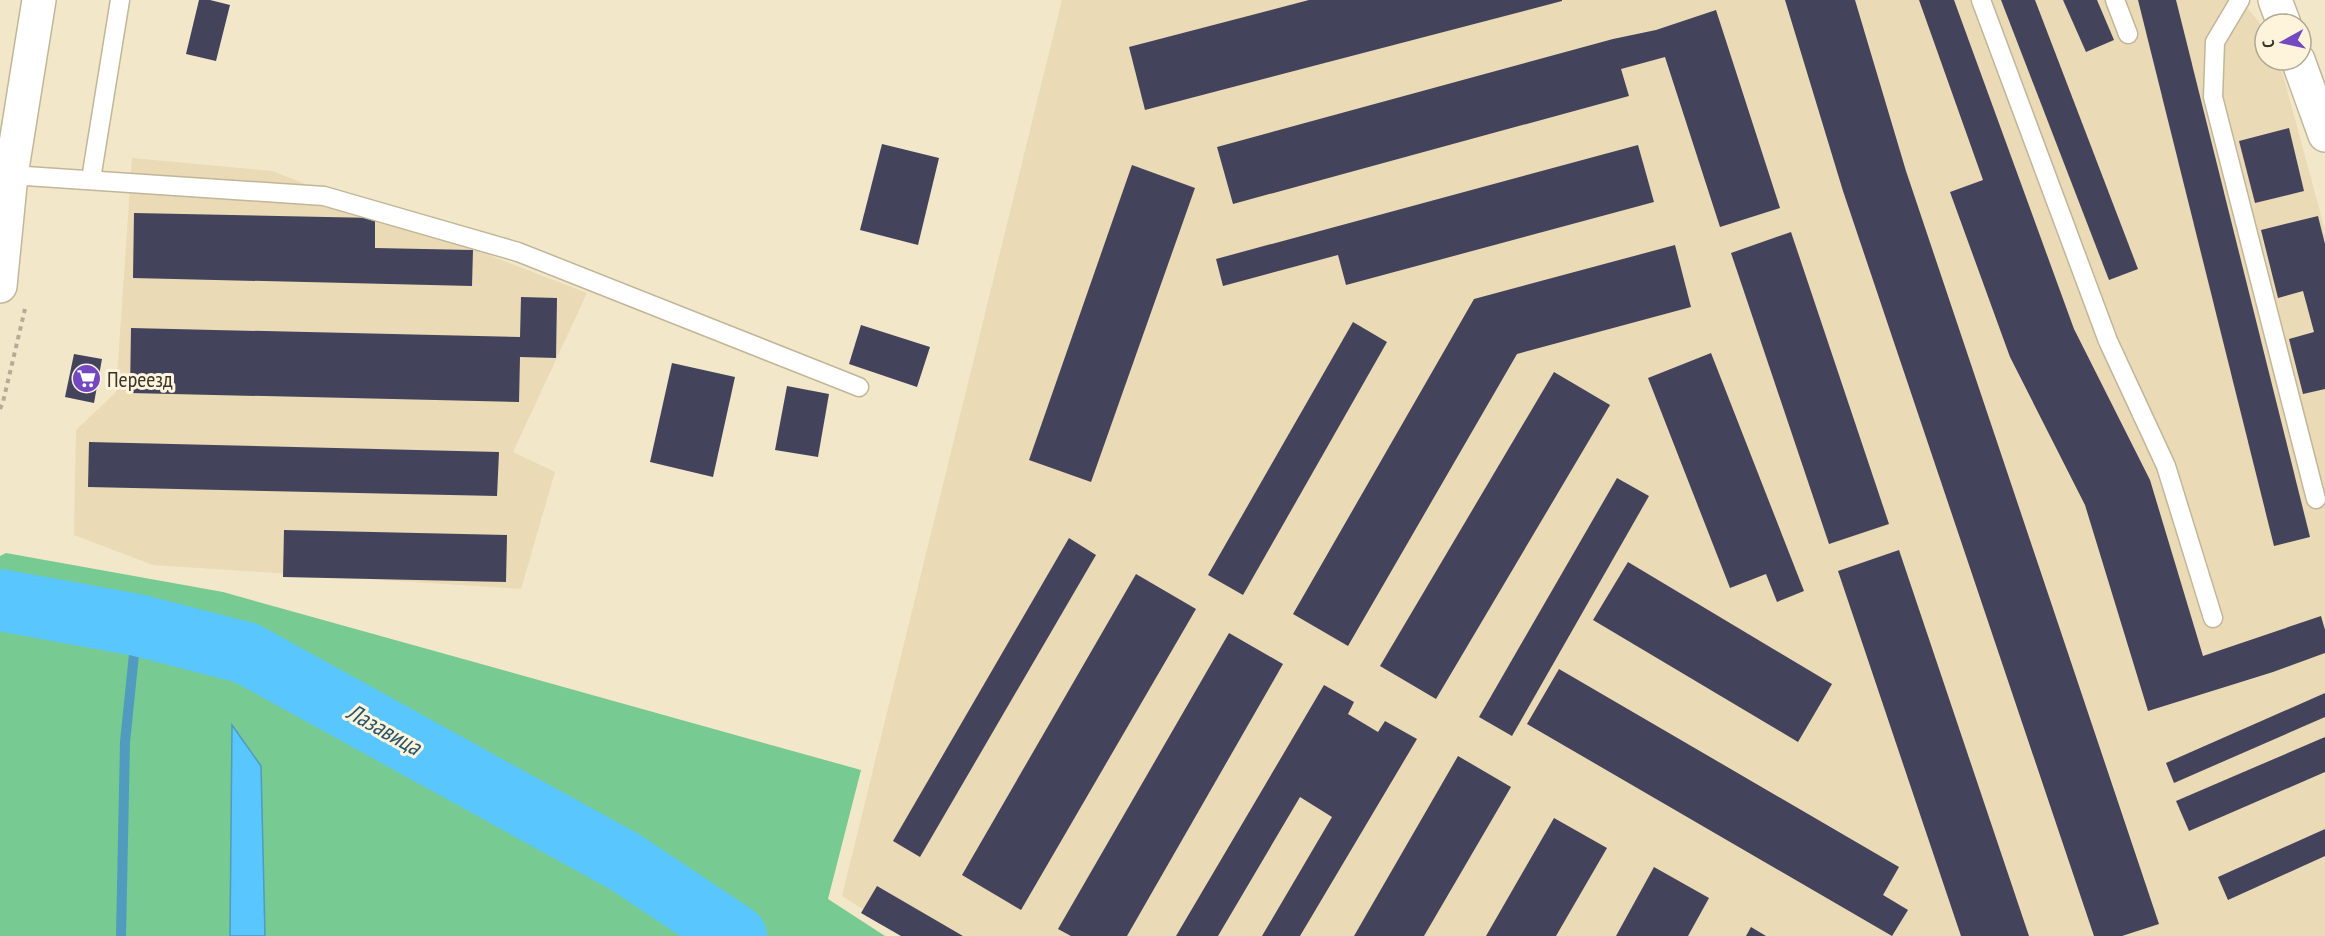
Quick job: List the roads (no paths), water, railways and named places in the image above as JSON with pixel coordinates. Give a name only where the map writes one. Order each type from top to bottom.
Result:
[{"type":"main road","points":[[0,286],[11,175],[39,0]]},
{"type":"main road","points":[[2302,72],[2325,135]]},
{"type":"lane","points":[[91,179],[120,0]]},
{"type":"lane","points":[[1981,0],[2108,341],[2166,466],[2213,618]]},
{"type":"lane","points":[[2115,0],[2128,34]]},
{"type":"lane","points":[[2240,0],[2215,42],[2213,97],[2316,499]]},
{"type":"lane","points":[[11,175],[324,196],[518,252],[859,387]]},
{"type":"water","points":[[232,725],[261,766],[265,936],[230,936]]},
{"type":"waterway","name":"Лазавица","points":[[0,600],[137,625],[246,653],[625,862],[736,936]]},
{"type":"waterway","points":[[121,936],[125,742],[137,625]]},
{"type":"place","name":"Переезд","points":[[86,379]]}]
